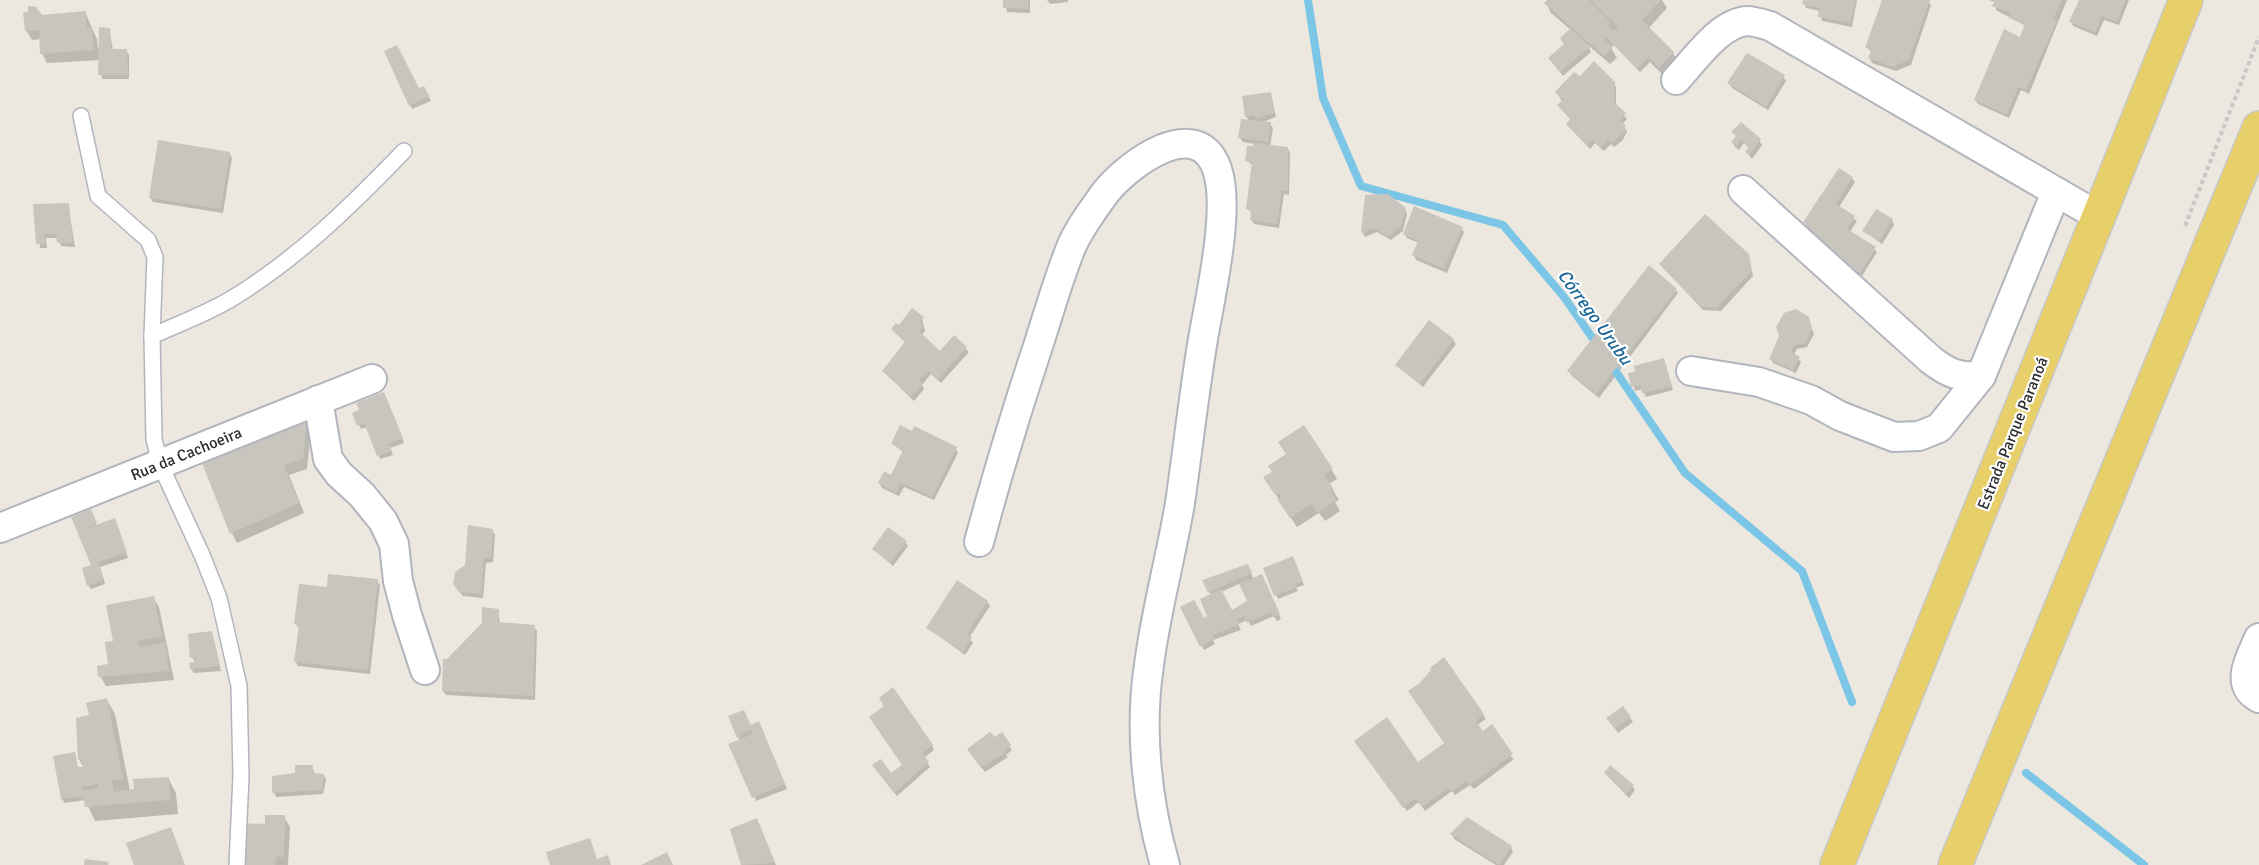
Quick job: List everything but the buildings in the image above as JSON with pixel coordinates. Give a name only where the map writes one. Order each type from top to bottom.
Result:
[{"type":"main road","name":"Estrada Parque Paranoá","points":[[1837,865],[2186,0]]},
{"type":"main road","points":[[1954,865],[2259,128]]},
{"type":"street","points":[[1676,80],[1721,33],[1736,23],[1750,21],[1770,26],[2098,216]]},
{"type":"street","points":[[979,542],[1006,441],[1071,247],[1107,190],[1150,153],[1168,145],[1189,143],[1207,152],[1217,169],[1221,205],[1214,271],[1191,410],[1180,502],[1148,667],[1145,714],[1150,797],[1165,865]]},
{"type":"street","points":[[1743,190],[1930,360],[1947,373],[1962,377],[1981,376]]},
{"type":"street","points":[[1691,371],[1759,382],[1811,400],[1857,424],[1894,437],[1919,436],[1939,428],[1981,376],[2056,192]]},
{"type":"street","name":"Rua da Cachoeira","points":[[0,528],[372,379]]},
{"type":"street","points":[[318,400],[328,459],[383,521],[394,544],[398,580],[406,615],[425,670]]},
{"type":"street","points":[[2252,690],[2247,666],[2259,638]]},
{"type":"lane","points":[[81,116],[98,196],[148,240],[155,257],[152,336],[154,439],[160,464],[207,566],[219,598],[239,686],[241,776],[237,865]]},
{"type":"lane","points":[[152,336],[230,300],[292,257],[347,210],[404,151]]},
{"type":"waterway","name":"Córrego Urubu","points":[[1308,0],[1323,98],[1361,186],[1503,225],[1564,297],[1598,346]]},
{"type":"waterway","name":"Córrego Urubu","points":[[1610,363],[1685,473],[1802,571],[1852,702]]},
{"type":"waterway","points":[[2026,773],[2144,865]]}]
